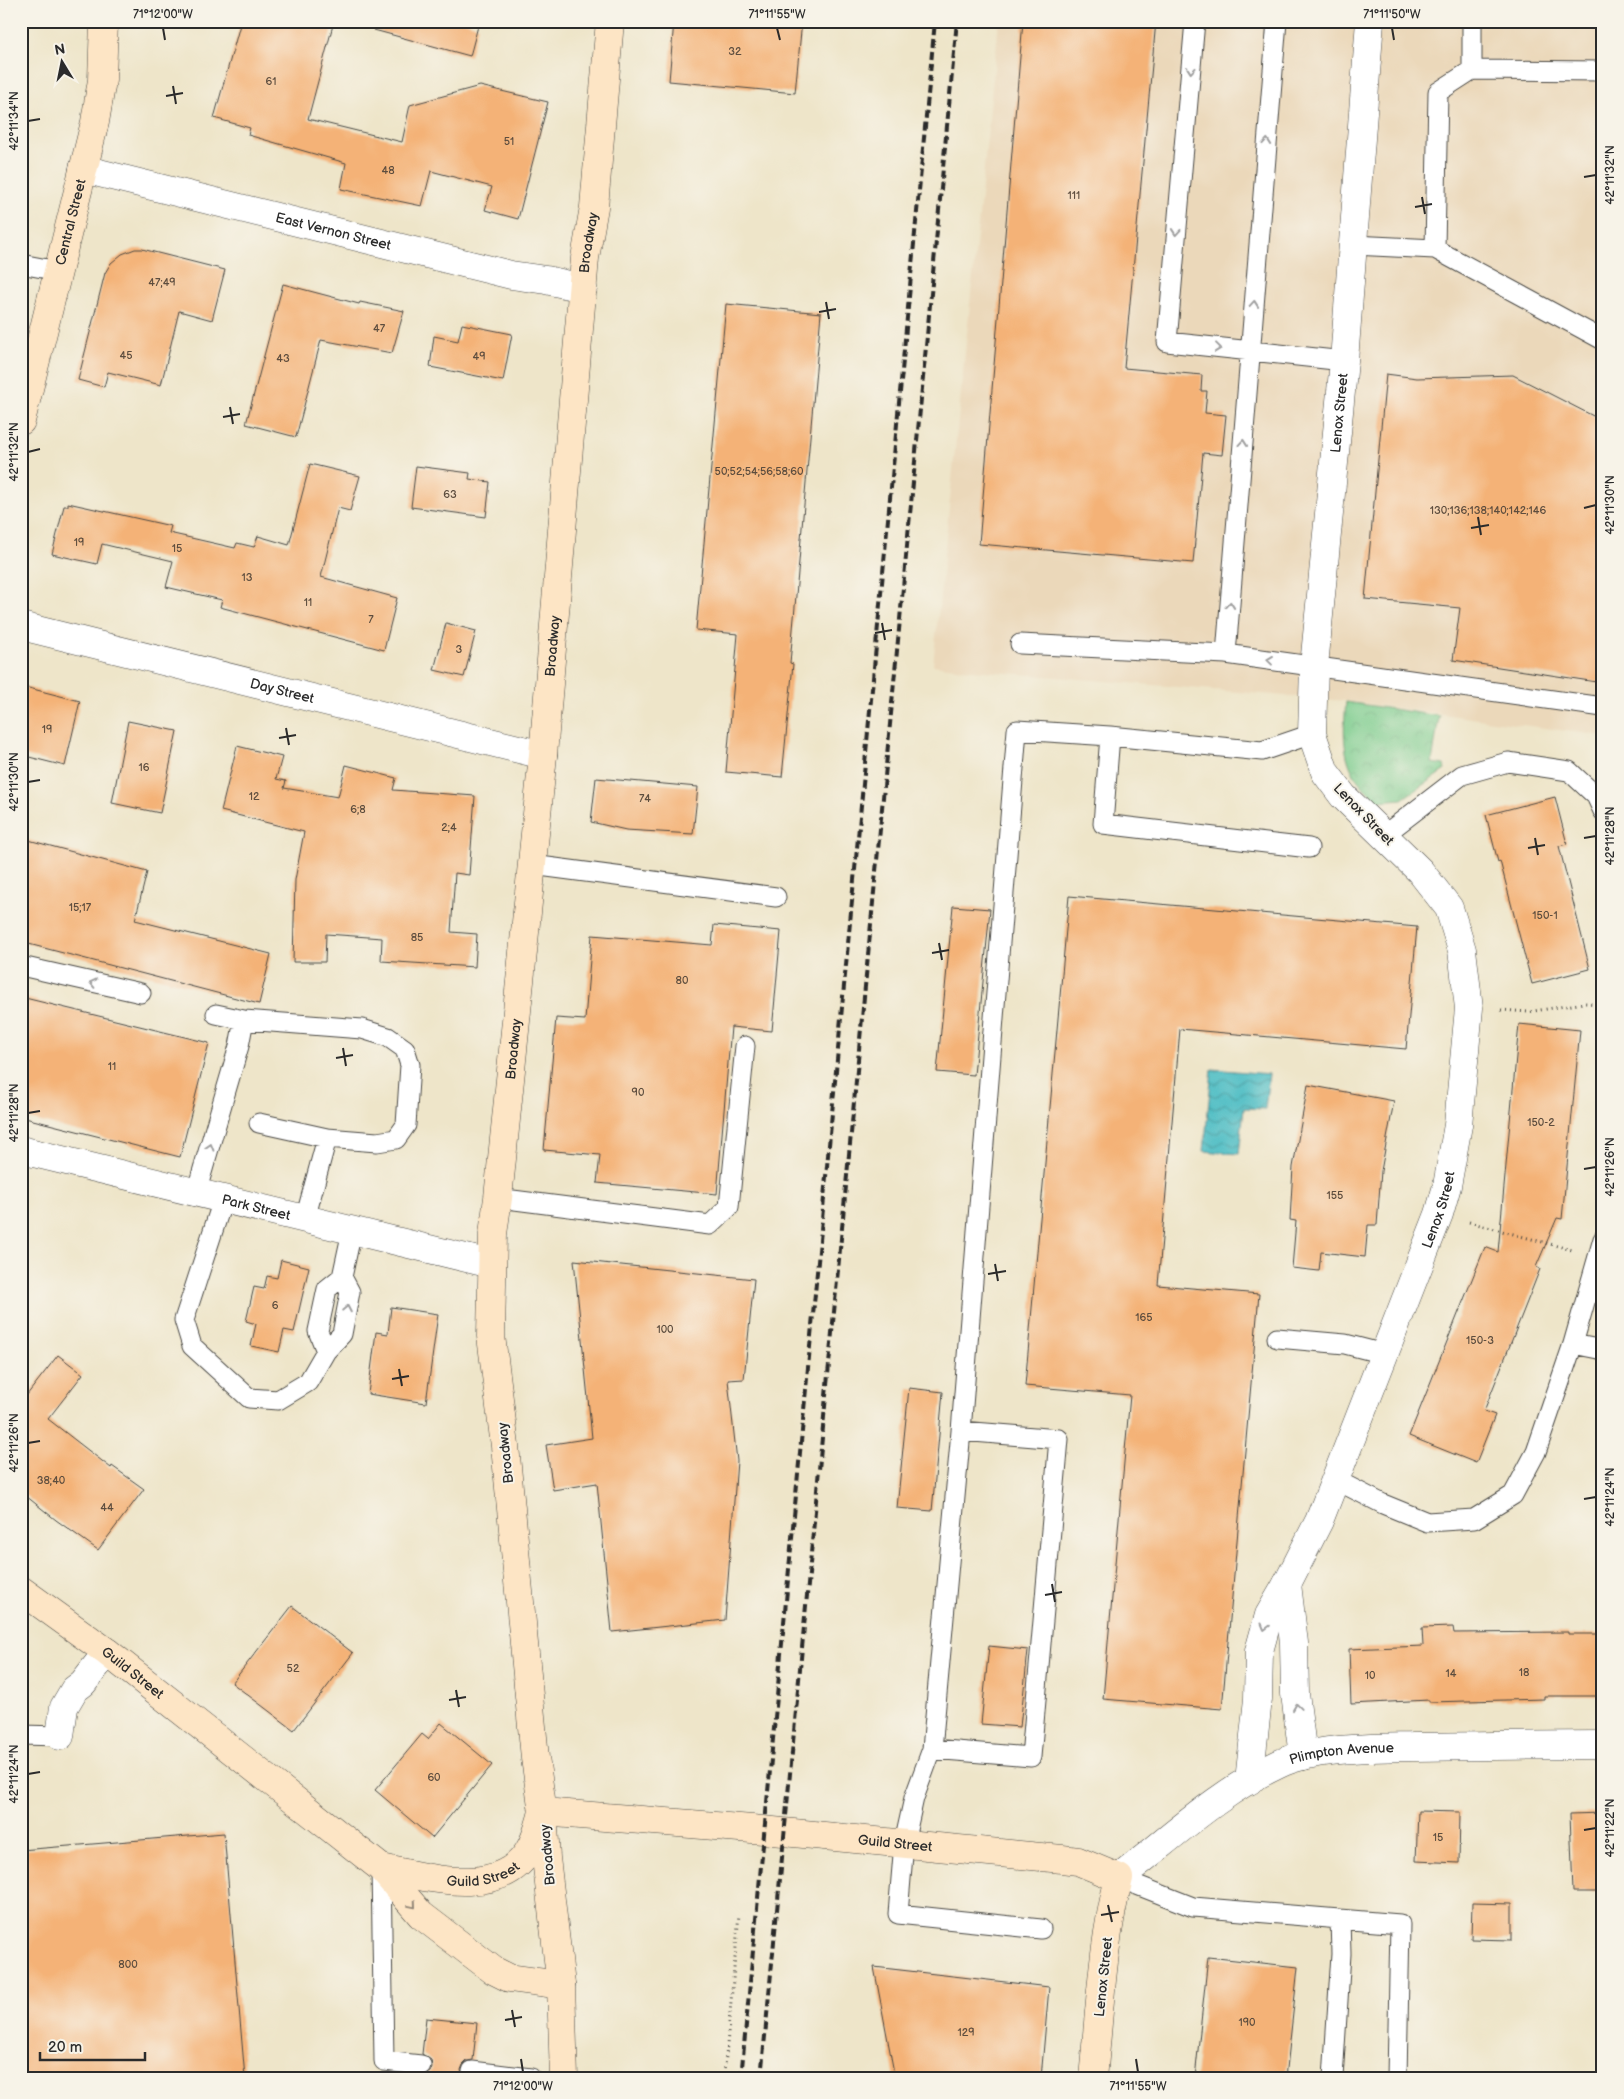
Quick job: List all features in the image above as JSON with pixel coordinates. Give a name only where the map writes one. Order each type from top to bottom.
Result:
[{"type":"street","name":"Central Street","points":[[21,421],[95,122],[102,80],[104,21]]},
{"type":"street","name":"Broadway","points":[[564,2078],[561,1985],[546,1858],[543,1812],[535,1758],[505,1446],[491,1336],[491,1264],[543,755],[583,288],[594,207],[610,21]]},
{"type":"street","name":"Lenox Street","points":[[1249,1781],[1258,1699],[1259,1651],[1268,1615],[1287,1584],[1319,1521],[1439,1214],[1447,1186],[1458,1125],[1469,1008],[1462,950],[1449,908],[1420,871],[1343,796],[1325,772],[1312,734],[1314,666],[1344,361],[1370,21]]},
{"type":"street","name":"East Vernon Street","points":[[83,169],[511,275],[583,288]]},
{"type":"street","name":"Day Street","points":[[21,626],[543,755]]},
{"type":"street","name":"Park Street","points":[[21,1150],[491,1264]]},
{"type":"street","points":[[1287,1584],[1294,1643],[1295,1694],[1303,1756]]},
{"type":"street","name":"Guild Street","points":[[21,1590],[107,1652],[381,1868],[432,1879],[467,1882],[491,1878],[508,1872],[527,1854],[534,1840],[543,1812],[597,1815],[904,1843],[1078,1861],[1119,1878]]},
{"type":"street","points":[[60,1736],[64,1707],[74,1690],[83,1683],[107,1652]]},
{"type":"street","name":"Plimpton Avenue","points":[[1119,1878],[1201,1811],[1280,1763],[1303,1756],[1350,1750],[1391,1748],[1603,1745]]},
{"type":"street","points":[[381,1868],[421,1915],[493,1970],[509,1978],[561,1985]]},
{"type":"street","name":"Lenox Street","points":[[1093,2078],[1103,1958],[1112,1905],[1119,1878]]},
{"type":"lane","points":[[1195,21],[1167,342],[1344,361]]},
{"type":"lane","points":[[1226,654],[1277,21]]},
{"type":"lane","points":[[1472,21],[1472,70]]},
{"type":"lane","points":[[1435,249],[1438,92],[1472,70],[1603,70]]},
{"type":"lane","points":[[1353,245],[1435,249],[1603,340]]},
{"type":"lane","points":[[21,264],[58,271]]},
{"type":"lane","points":[[1020,644],[1226,654],[1603,707]]},
{"type":"lane","points":[[1041,1928],[898,1914],[904,1843],[914,1798],[932,1749],[961,1432],[1017,730],[1110,736],[1262,751],[1312,734]]},
{"type":"lane","points":[[1110,736],[1103,824],[1308,848]]},
{"type":"lane","points":[[1384,835],[1462,775],[1508,762],[1569,771],[1596,796],[1603,812]]},
{"type":"lane","points":[[532,865],[776,897]]},
{"type":"lane","points":[[21,966],[141,993]]},
{"type":"lane","points":[[216,1014],[244,1020],[362,1029],[388,1037],[405,1049],[410,1065],[406,1125],[396,1140],[377,1142],[327,1138],[260,1123]]},
{"type":"lane","points":[[196,1193],[236,1055],[244,1020]]},
{"type":"lane","points":[[498,1198],[710,1224],[729,1207],[745,1046]]},
{"type":"lane","points":[[305,1219],[327,1138]]},
{"type":"lane","points":[[223,1200],[184,1320],[192,1346],[248,1398],[278,1400],[308,1382],[326,1351],[342,1334],[350,1292],[342,1277],[352,1230]]},
{"type":"lane","points":[[1336,1480],[1382,1504],[1427,1522],[1474,1519],[1513,1495],[1536,1452],[1573,1344],[1601,1248]]},
{"type":"lane","points":[[1277,1338],[1345,1344],[1384,1354]]},
{"type":"lane","points":[[1573,1344],[1603,1350]]},
{"type":"lane","points":[[932,1749],[1031,1757],[1059,1439],[961,1432]]},
{"type":"lane","points":[[21,1735],[60,1736]]},
{"type":"lane","points":[[381,1868],[384,2060],[421,2065]]},
{"type":"lane","points":[[1119,1878],[1192,1907],[1400,1924],[1397,2078]]},
{"type":"lane","points":[[1333,2078],[1341,1954],[1340,1919]]},
{"type":"lane","points":[[472,2070],[531,2078]]},
{"type":"path","points":[[1469,1008],[1528,1012],[1584,1003],[1603,1004]]},
{"type":"path","points":[[1439,1214],[1601,1248]]},
{"type":"path","points":[[724,2078],[739,1914]]},
{"type":"shaded area","points":[[999,21],[1603,21],[1603,736],[1346,701],[971,670],[933,665]]},
{"type":"green space","points":[[1346,702],[1439,716],[1432,763],[1444,765],[1445,770],[1402,799],[1379,801],[1358,780],[1351,769],[1347,757],[1344,731]]},
{"type":"water","points":[[1212,1069],[1269,1074],[1265,1109],[1244,1108],[1239,1154],[1204,1151]]},
{"type":"building","points":[[241,21],[334,21],[308,119],[402,142],[410,105],[480,86],[548,102],[518,219],[485,210],[492,187],[431,171],[422,206],[341,189],[346,163],[248,135],[250,128],[214,118]]},
{"type":"building","points":[[376,21],[462,21],[478,26],[470,56],[374,30]]},
{"type":"building","points":[[674,21],[802,21],[795,93],[669,81]]},
{"type":"building","points":[[1023,21],[1156,21],[1124,368],[1202,375],[1201,391],[1207,391],[1205,413],[1226,415],[1222,455],[1203,453],[1193,563],[979,544]]},
{"type":"building","points":[[135,249],[142,249],[225,270],[212,320],[179,311],[161,385],[108,372],[104,387],[78,380],[105,273],[111,263],[122,254]]},
{"type":"building","points":[[283,284],[359,304],[360,302],[404,311],[392,353],[321,340],[296,437],[246,424]]},
{"type":"building","points":[[726,304],[821,313],[790,663],[793,664],[782,777],[726,772],[738,634],[696,630]]},
{"type":"building","points":[[462,324],[512,334],[503,381],[430,367],[434,336],[458,341]]},
{"type":"building","points":[[1386,374],[1417,378],[1513,375],[1603,421],[1603,683],[1453,660],[1460,608],[1365,599]]},
{"type":"building","points":[[310,464],[360,476],[350,511],[338,508],[321,577],[397,598],[384,650],[220,607],[222,600],[166,587],[173,561],[102,544],[97,564],[52,554],[64,506],[68,506],[68,503],[171,526],[169,533],[235,548],[237,543],[254,547],[258,536],[289,545]]},
{"type":"building","points":[[416,466],[470,473],[469,479],[490,482],[486,517],[411,507]]},
{"type":"building","points":[[446,623],[476,631],[464,677],[434,670]]},
{"type":"building","points":[[21,686],[80,701],[65,766],[21,755]]},
{"type":"building","points":[[128,721],[177,731],[160,813],[112,803]]},
{"type":"building","points":[[237,746],[282,757],[276,779],[286,781],[284,788],[338,797],[346,765],[396,778],[393,790],[475,796],[469,875],[455,873],[451,932],[477,934],[475,967],[381,961],[382,938],[326,934],[325,962],[293,962],[295,880],[304,832],[221,811]]},
{"type":"building","points":[[596,778],[698,787],[693,834],[626,830],[591,822]]},
{"type":"building","points":[[1555,797],[1567,844],[1559,846],[1590,969],[1532,984],[1486,815]]},
{"type":"building","points":[[21,838],[147,872],[135,920],[271,954],[259,1004],[21,942]]},
{"type":"building","points":[[1069,896],[1417,927],[1406,1049],[1180,1029],[1158,1285],[1259,1294],[1222,1709],[1103,1699],[1130,1395],[1025,1386]]},
{"type":"building","points":[[953,906],[990,909],[974,1075],[937,1072]]},
{"type":"building","points":[[714,925],[781,931],[772,1031],[731,1027],[717,1194],[597,1183],[600,1155],[544,1150],[556,1018],[585,1020],[592,935],[712,945]]},
{"type":"building","points":[[21,997],[209,1043],[180,1157],[21,1117]]},
{"type":"building","points":[[1519,1024],[1580,1030],[1562,1219],[1557,1218],[1536,1267],[1540,1269],[1484,1411],[1495,1415],[1476,1463],[1409,1436],[1485,1247],[1498,1252]]},
{"type":"building","points":[[1308,1085],[1394,1101],[1381,1171],[1377,1225],[1368,1225],[1365,1257],[1321,1252],[1319,1271],[1292,1268],[1296,1221],[1290,1220],[1293,1167]]},
{"type":"building","points":[[281,1260],[309,1267],[294,1332],[284,1330],[279,1352],[251,1346],[256,1324],[246,1321],[254,1287],[264,1289],[267,1276],[277,1278]]},
{"type":"building","points":[[574,1260],[754,1279],[744,1379],[728,1380],[737,1461],[725,1620],[612,1632],[597,1483],[553,1490],[546,1445],[592,1438]]},
{"type":"building","points":[[391,1307],[438,1314],[426,1403],[368,1394],[376,1332],[388,1334]]},
{"type":"building","points":[[58,1355],[83,1374],[48,1419],[111,1468],[112,1466],[144,1489],[98,1550],[21,1492],[21,1398],[23,1400]]},
{"type":"building","points":[[909,1388],[943,1392],[932,1511],[897,1508]]},
{"type":"building","points":[[292,1606],[353,1653],[294,1730],[232,1683]]},
{"type":"building","points":[[1453,1627],[1454,1633],[1568,1632],[1568,1634],[1603,1634],[1603,1696],[1544,1696],[1544,1699],[1429,1702],[1429,1700],[1351,1704],[1349,1649],[1423,1646],[1422,1628]]},
{"type":"building","points":[[989,1646],[1028,1650],[1020,1727],[981,1724]]},
{"type":"building","points":[[441,1723],[492,1765],[432,1838],[375,1790],[422,1734],[428,1739]]},
{"type":"building","points":[[1418,1811],[1460,1812],[1459,1863],[1416,1861]]},
{"type":"building","points":[[1603,1813],[1603,1892],[1573,1892],[1570,1814]]},
{"type":"building","points":[[224,1833],[245,2078],[21,2078],[21,1850]]},
{"type":"building","points":[[1472,1903],[1512,1904],[1512,1940],[1471,1939]]},
{"type":"building","points":[[1208,1957],[1298,1967],[1286,2078],[1195,2078]]},
{"type":"building","points":[[874,1967],[1049,1987],[1041,2078],[895,2078]]},
{"type":"building","points":[[426,2018],[477,2023],[473,2060],[467,2061],[463,2065],[461,2070],[463,2078],[420,2078],[430,2072],[432,2067],[431,2060],[422,2054]]},
{"type":"railway","points":[[741,2078],[935,21]]},
{"type":"railway","points":[[761,2078],[957,21]]}]
